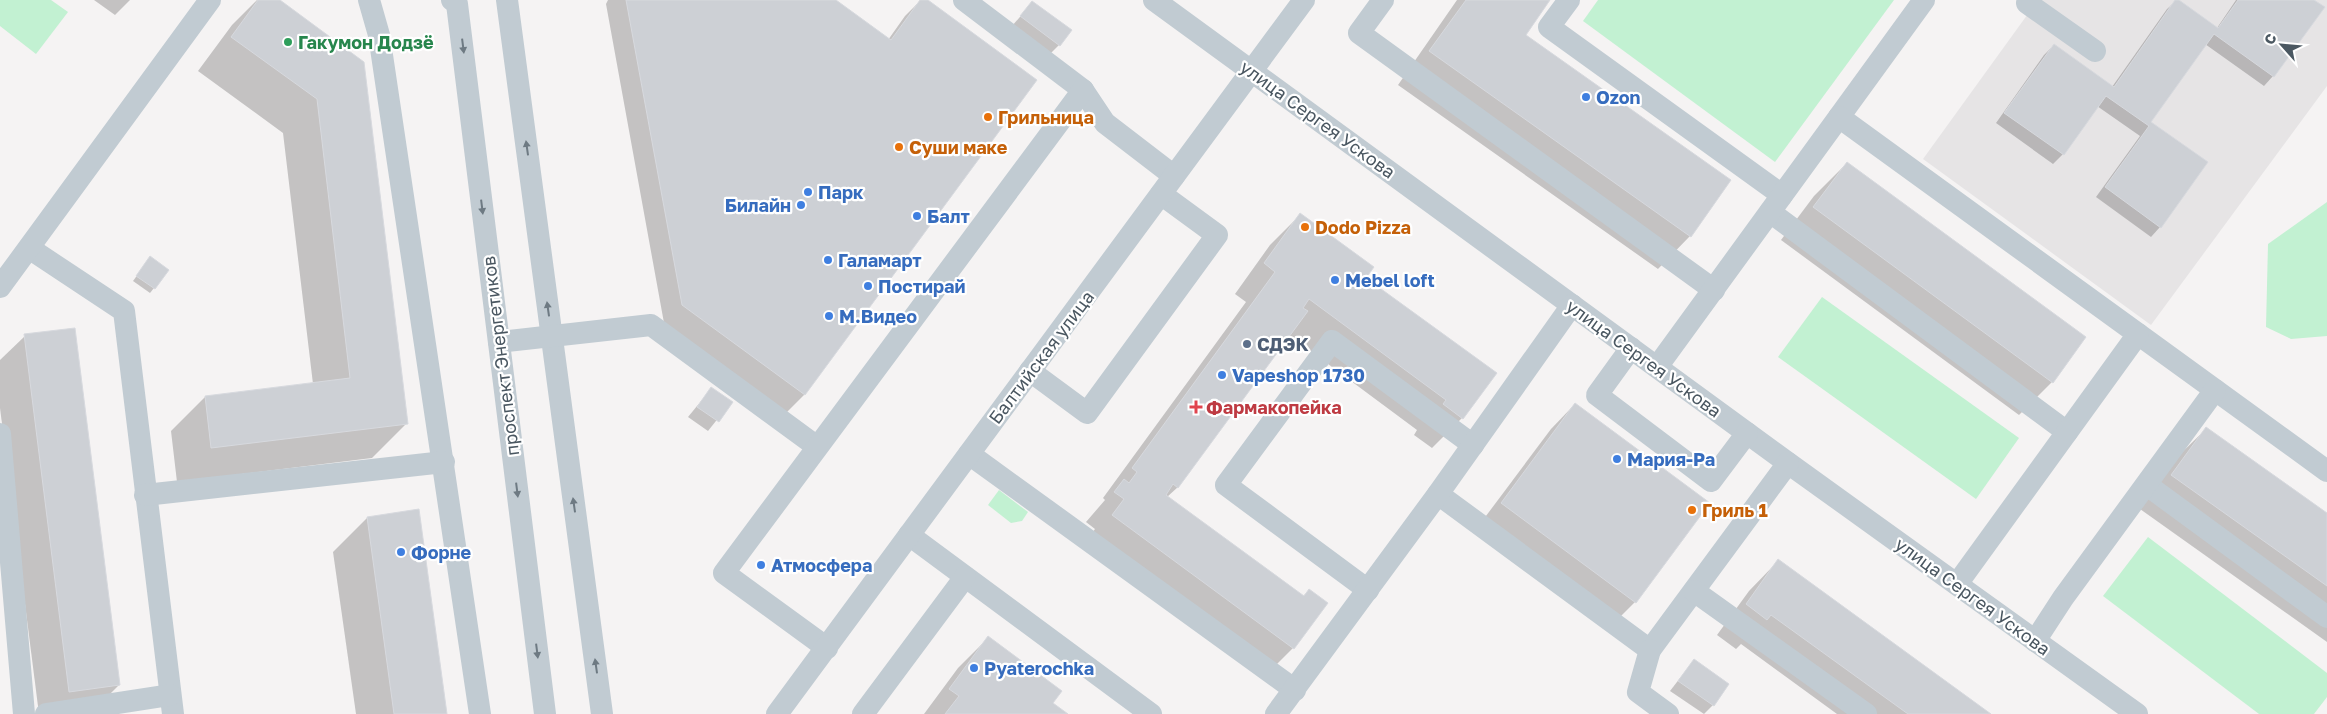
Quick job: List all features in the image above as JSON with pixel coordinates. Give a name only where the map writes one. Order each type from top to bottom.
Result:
[{"type":"street","points":[[0,288],[210,0]]},
{"type":"street","points":[[369,0],[379,35],[480,714]]},
{"type":"street","name":"проспект Энергетиков","points":[[452,0],[458,4],[544,714]]},
{"type":"street","points":[[507,0],[602,714]]},
{"type":"street","points":[[964,0],[1083,90],[1105,123],[1216,235],[1087,413],[1030,371]]},
{"type":"street","name":"улица Сергея Ускова","points":[[1154,0],[1788,463],[2137,714]]},
{"type":"street","name":"Балтийская улица","points":[[777,714],[1304,0]]},
{"type":"street","points":[[1383,0],[1359,33],[1714,290]]},
{"type":"street","points":[[1569,0],[1550,27],[2067,432]]},
{"type":"street","points":[[1657,367],[1924,0]]},
{"type":"street","points":[[2027,1],[2095,51]]},
{"type":"street","points":[[827,648],[724,573],[816,446],[1083,90]]},
{"type":"street","points":[[1839,117],[2327,471]]},
{"type":"street","points":[[29,248],[124,310],[145,495],[172,704],[46,714]]},
{"type":"street","points":[[1276,714],[1438,494],[1572,305]]},
{"type":"street","points":[[499,342],[651,325],[816,446]]},
{"type":"street","points":[[1956,584],[2138,334]]},
{"type":"street","points":[[1368,590],[1226,485],[1332,341],[1473,445]]},
{"type":"street","points":[[1631,348],[1596,395],[1711,481],[1747,433]]},
{"type":"street","points":[[2035,641],[2063,598],[2214,390]]},
{"type":"street","points":[[0,434],[24,714]]},
{"type":"street","points":[[969,454],[1295,690]]},
{"type":"street","points":[[145,495],[444,462]]},
{"type":"street","points":[[1668,714],[1638,692],[1650,650],[1788,463]]},
{"type":"street","points":[[2146,485],[2327,617]]},
{"type":"street","points":[[1438,494],[1650,650]]},
{"type":"street","points":[[909,535],[1151,714]]},
{"type":"street","points":[[863,714],[966,577]]},
{"type":"street","points":[[1694,591],[1866,714]]},
{"type":"shaded area","points":[[2038,0],[2327,0],[2327,86],[2151,325],[1923,159]]},
{"type":"green space","points":[[0,0],[51,0],[68,12],[36,54],[0,26]]},
{"type":"green space","points":[[1598,0],[1894,0],[1775,162],[1583,21]]},
{"type":"green space","points":[[2327,202],[2327,336],[2291,339],[2266,327],[2268,244]]},
{"type":"green space","points":[[1822,297],[2019,438],[1976,499],[1778,357]]},
{"type":"green space","points":[[999,490],[1028,512],[1022,521],[1011,523],[988,505]]},
{"type":"green space","points":[[2148,537],[2327,673],[2327,697],[2314,714],[2259,714],[2103,596]]},
{"type":"building","points":[[258,0],[280,0],[364,62],[408,424],[211,448],[205,396],[350,378],[317,99],[231,37]]},
{"type":"building","name":"Парк","points":[[626,0],[836,0],[891,40],[920,0],[928,0],[1037,80],[805,395],[682,305]]},
{"type":"building","points":[[1466,0],[1550,0],[1526,35],[1731,180],[1691,237],[1429,51]]},
{"type":"building","points":[[2175,0],[2179,0],[2218,28],[2238,0],[2314,0],[2325,7],[2274,77],[2214,34],[2151,122],[2208,162],[2161,228],[2105,187],[2149,126],[2106,96],[2064,155],[2004,113],[2054,44],[2114,87]]},
{"type":"building","points":[[1032,1],[1072,30],[1060,46],[1020,16]]},
{"type":"building","points":[[1847,162],[2086,337],[2053,383],[1813,207]]},
{"type":"building","points":[[1300,213],[1374,267],[1366,278],[1497,373],[1463,419],[1443,404],[1446,400],[1309,299],[1303,308],[1308,311],[1178,488],[1173,484],[1166,495],[1304,596],[1309,589],[1328,603],[1294,649],[1112,515],[1124,499],[1114,492],[1124,479],[1129,483],[1137,472],[1132,468],[1275,272],[1264,263]]},
{"type":"building","points":[[150,256],[169,270],[155,289],[136,276]]},
{"type":"building","points":[[75,328],[120,685],[69,692],[24,334]]},
{"type":"building","points":[[711,387],[733,402],[719,422],[697,407]]},
{"type":"building","points":[[1575,403],[1710,503],[1636,603],[1501,503]]},
{"type":"building","points":[[2206,427],[2327,513],[2327,586],[2171,475]]},
{"type":"building","points":[[419,509],[447,714],[394,714],[367,517]]},
{"type":"building","points":[[1778,559],[1991,714],[1908,714],[1771,615],[1767,620],[1746,604]]},
{"type":"building","points":[[988,636],[1062,691],[1053,703],[1068,714],[945,714],[959,696],[949,689]]},
{"type":"building","points":[[1694,659],[1729,684],[1714,706],[1678,681]]},
{"type":"place","name":"Гакумон Додзё","points":[[288,42]]},
{"type":"place","name":"Ozon","points":[[1586,97]]},
{"type":"place","name":"Грильница","points":[[988,117]]},
{"type":"place","name":"Суши маке","points":[[899,147]]},
{"type":"place","name":"Парк","points":[[808,192]]},
{"type":"place","name":"Билайн","points":[[801,205]]},
{"type":"place","name":"Балт","points":[[917,216]]},
{"type":"place","name":"Dodo Pizza","points":[[1305,227]]},
{"type":"place","name":"Галамарт","points":[[828,260]]},
{"type":"place","name":"Mebel loft","points":[[1335,280]]},
{"type":"place","name":"Постирай","points":[[868,286]]},
{"type":"place","name":"М.Видео","points":[[829,316]]},
{"type":"place","name":"СДЭК","points":[[1247,344]]},
{"type":"place","name":"Vapeshop 1730","points":[[1222,375]]},
{"type":"place","name":"Фармакопейка","points":[[1196,407]]},
{"type":"place","name":"Мария-Ра","points":[[1617,459]]},
{"type":"place","name":"Гриль 1","points":[[1692,510]]},
{"type":"place","name":"Форне","points":[[401,552]]},
{"type":"place","name":"Атмосфера","points":[[761,565]]},
{"type":"place","name":"Pyaterochka","points":[[974,668]]}]
